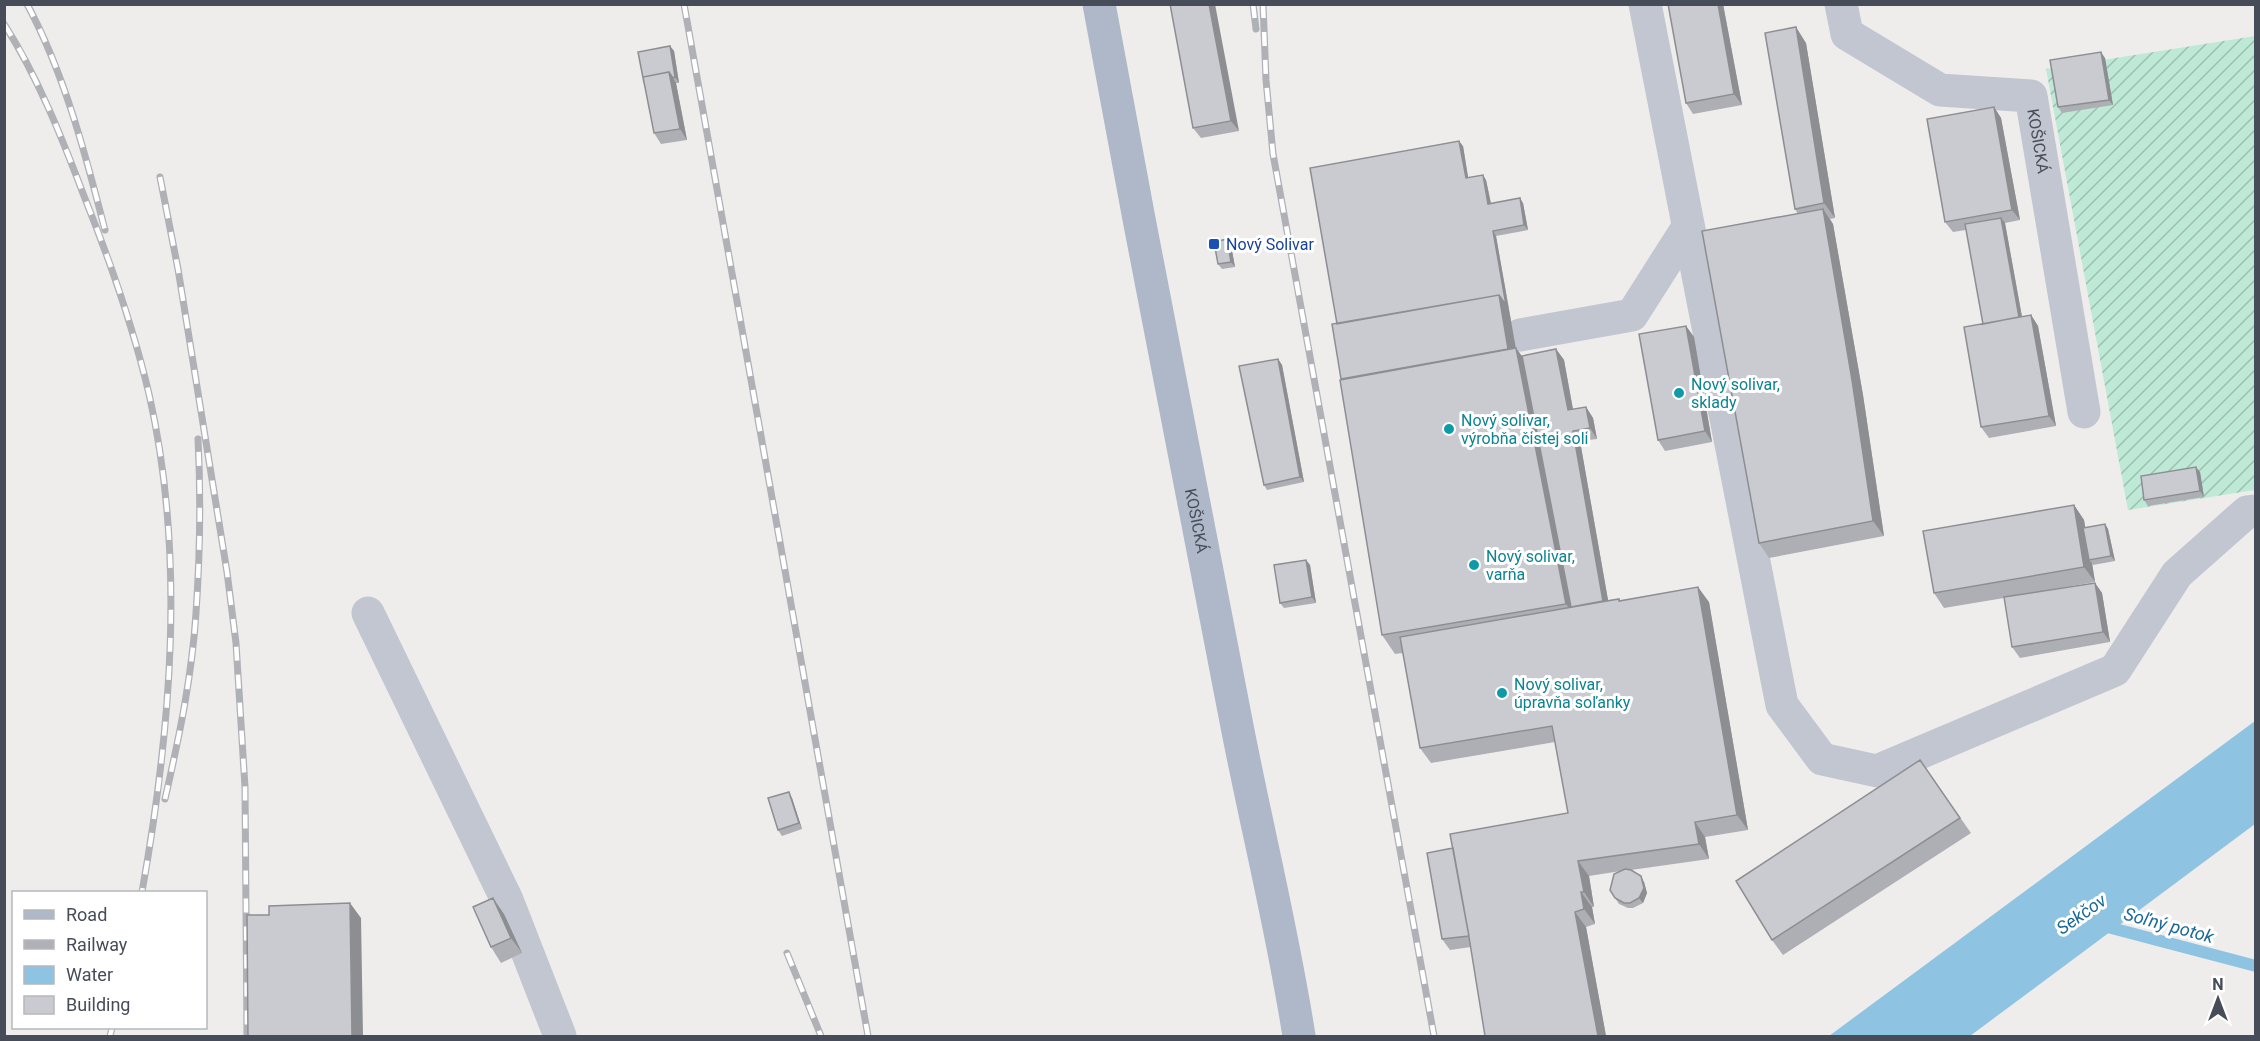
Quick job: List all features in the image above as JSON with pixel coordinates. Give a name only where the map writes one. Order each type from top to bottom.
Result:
[{"type":"main road","name":"KOŠICKÁ","points":[[1099,4],[1145,255],[1239,735],[1290,973],[1299,1036]]},
{"type":"lane","points":[[1645,4],[1782,705],[1822,759],[1877,771],[2115,670],[2177,574],[2247,512],[2256,511]]},
{"type":"lane","name":"KOŠICKÁ","points":[[1841,4],[1847,34],[1940,90],[2031,96],[2084,412]]},
{"type":"lane","points":[[1520,335],[1632,315],[1688,227]]},
{"type":"lane","points":[[368,613],[507,900],[560,1036]]},
{"type":"green space","points":[[2255,36],[2255,490],[2128,510],[2046,69]]},
{"type":"water","name":"Sekčov","points":[[2255,721],[2255,824],[1970,1036],[1829,1036]]},
{"type":"building","points":[[1170,4],[1209,4],[1231,121],[1193,128]]},
{"type":"building","points":[[1668,4],[1718,4],[1734,94],[1686,103]]},
{"type":"building","points":[[1796,27],[1824,203],[1795,209],[1765,33]]},
{"type":"building","points":[[670,46],[675,77],[673,78],[669,72],[643,77],[644,83],[638,52]]},
{"type":"building","points":[[2101,52],[2109,100],[2058,107],[2050,60]]},
{"type":"building","points":[[669,72],[680,129],[654,133],[643,77]]},
{"type":"building","points":[[1994,107],[2012,210],[1945,222],[1927,119]]},
{"type":"building","points":[[1459,141],[1466,178],[1483,175],[1488,204],[1520,198],[1524,225],[1493,231],[1506,305],[1499,295],[1337,324],[1310,168]]},
{"type":"building","points":[[1823,209],[1873,521],[1759,543],[1702,231]]},
{"type":"building","points":[[2001,218],[2019,317],[1983,324],[1965,224]]},
{"type":"building","points":[[1227,239],[1231,262],[1218,264],[1214,242]]},
{"type":"building","points":[[1499,295],[1508,349],[1341,379],[1332,324]]},
{"type":"building","points":[[2031,315],[2049,416],[1981,427],[1964,327]]},
{"type":"building","name":"Nový solivar, sklady","points":[[1686,326],[1705,431],[1658,440],[1639,334]]},
{"type":"building","points":[[1516,348],[1566,604],[1382,635],[1340,380]]},
{"type":"building","points":[[1556,349],[1568,410],[1586,407],[1590,428],[1573,431],[1603,601],[1571,607],[1522,356]]},
{"type":"building","points":[[1278,359],[1300,477],[1264,485],[1239,366]]},
{"type":"building","points":[[2196,467],[2200,491],[2144,500],[2141,476]]},
{"type":"building","points":[[2074,505],[2084,567],[1934,593],[1923,531]]},
{"type":"building","points":[[2105,524],[2111,556],[2089,560],[2083,528]]},
{"type":"building","points":[[1306,560],[1312,597],[1280,603],[1274,565]]},
{"type":"building","points":[[2095,583],[2103,632],[2012,647],[2004,597]]},
{"type":"building","points":[[1698,587],[1737,815],[1695,822],[1699,844],[1578,861],[1584,892],[1581,892],[1584,909],[1575,912],[1598,1036],[1485,1036],[1450,834],[1568,813],[1552,726],[1420,748],[1400,637]]},
{"type":"building","points":[[1920,760],[1960,818],[1772,940],[1736,881]]},
{"type":"building","points":[[789,792],[799,823],[778,830],[768,798]]},
{"type":"building","points":[[1453,848],[1469,936],[1442,939],[1427,853]]},
{"type":"building","points":[[1625,869],[1641,876],[1644,888],[1639,898],[1630,903],[1624,903],[1615,898],[1610,890],[1614,874]]},
{"type":"building","points":[[493,898],[511,938],[491,947],[473,907]]},
{"type":"building","points":[[350,903],[352,1036],[248,1036],[247,915],[269,915],[269,906]]},
{"type":"waterway","name":"Soľný potok","points":[[2100,925],[2256,966]]},
{"type":"railway","points":[[27,4],[63,86],[82,143],[105,230]]},
{"type":"railway","points":[[684,4],[868,1036]]},
{"type":"railway","points":[[1253,4],[1256,29]]},
{"type":"railway","points":[[1263,4],[1266,80],[1273,154],[1434,1036]]},
{"type":"railway","points":[[4,24],[28,65],[48,108],[112,269],[143,369],[161,456],[168,518],[171,580],[170,643],[161,768],[142,891]]},
{"type":"railway","points":[[160,177],[178,269],[227,572],[236,643],[245,787],[247,1036]]},
{"type":"railway","points":[[165,799],[184,707],[194,637],[200,526],[198,439]]},
{"type":"railway","points":[[787,953],[821,1036]]},
{"type":"railway","points":[[110,1036],[112,1029]]},
{"type":"place","name":"Nový Solivar","points":[[1214,244]]},
{"type":"place","name":"Nový solivar, sklady","points":[[1679,393]]},
{"type":"place","name":"Nový solivar, výrobňa čistej soli","points":[[1449,429]]},
{"type":"place","name":"Nový solivar, varňa","points":[[1474,565]]},
{"type":"place","name":"Nový solivar, úpravňa soľanky","points":[[1502,693]]}]
